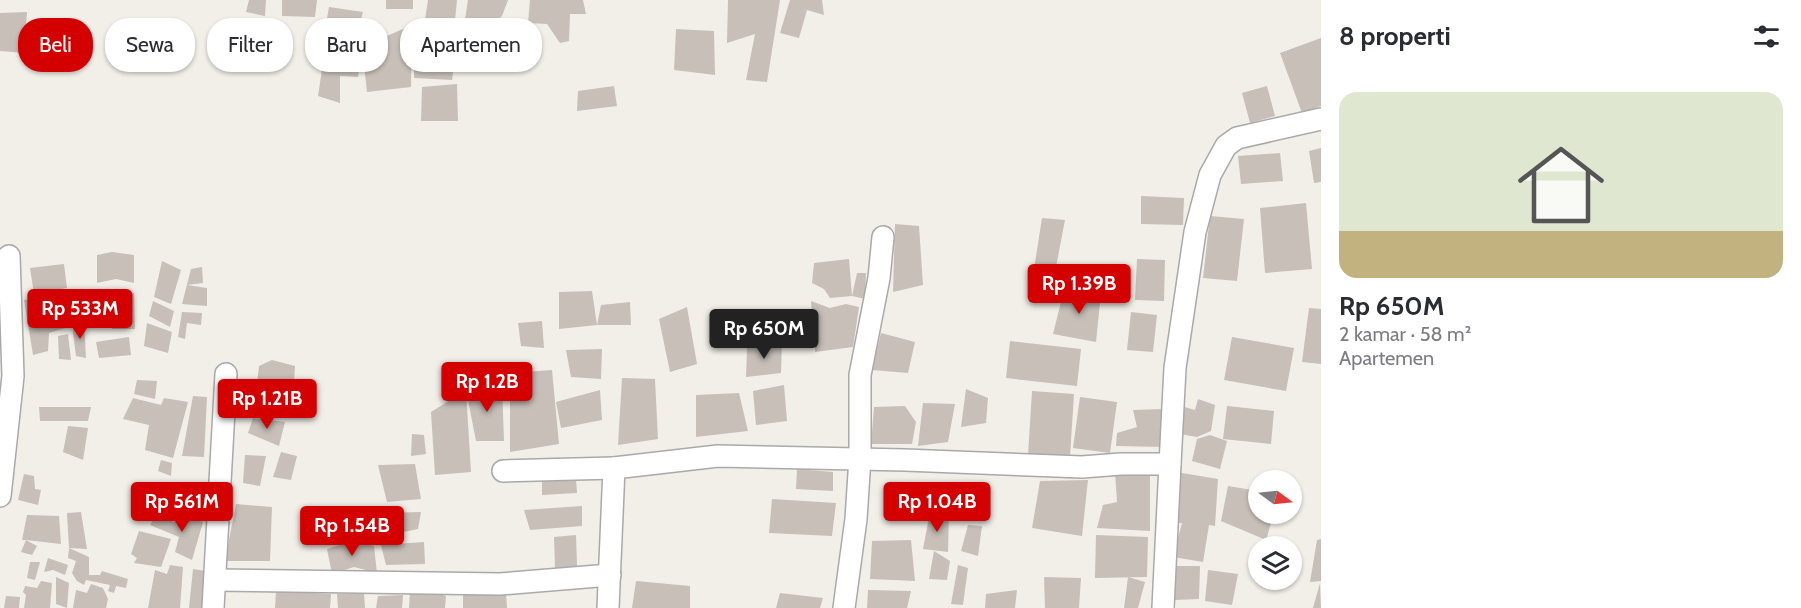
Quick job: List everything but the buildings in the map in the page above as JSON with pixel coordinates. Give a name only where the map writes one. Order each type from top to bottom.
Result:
[{"type":"street","points":[[1163,608],[1174,368],[1196,232],[1210,175],[1226,146],[1237,138],[1321,119]]},
{"type":"street","points":[[844,608],[856,519],[860,458],[860,375],[879,278],[883,237]]},
{"type":"street","points":[[0,496],[13,375],[9,255]]},
{"type":"street","points":[[213,608],[226,374]]},
{"type":"street","points":[[504,471],[614,468],[718,456],[860,458],[1082,467],[1170,464]]},
{"type":"street","points":[[608,608],[614,468]]},
{"type":"street","points":[[214,580],[500,585],[610,575]]}]
